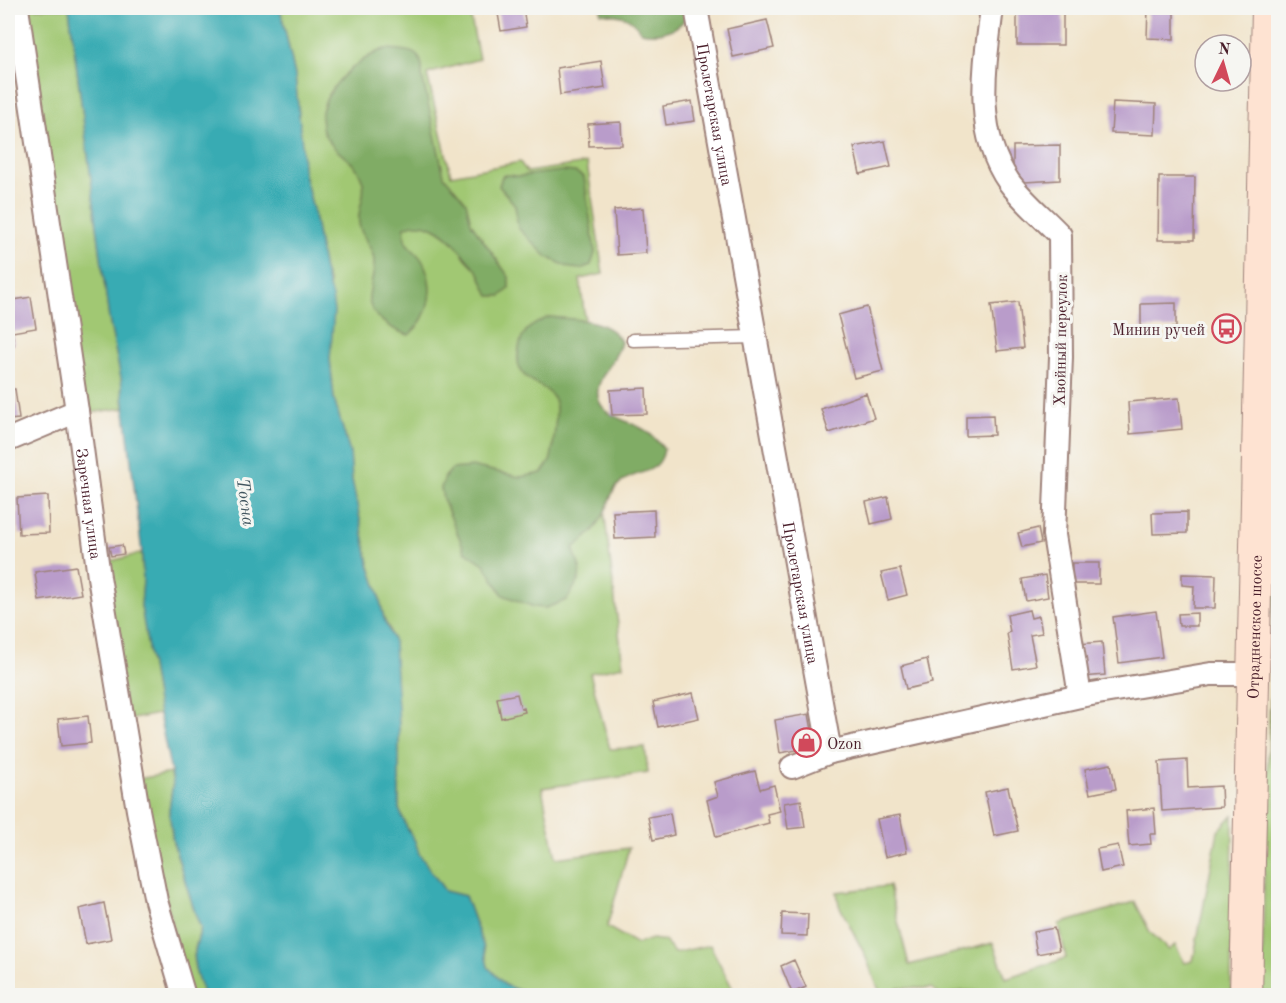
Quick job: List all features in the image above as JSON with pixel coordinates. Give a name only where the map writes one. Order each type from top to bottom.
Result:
[{"type":"main road","name":"Отрадненское шоссе","points":[[1246,996],[1268,8]]},
{"type":"street","name":"Заречная улица","points":[[16,8],[77,411],[99,577],[138,810],[156,901],[184,996]]},
{"type":"street","name":"Пролетарская улица","points":[[696,8],[830,752]]},
{"type":"street","name":"Хвойный переулок","points":[[992,8],[985,68],[985,119],[993,150],[1009,182],[1060,235],[1061,357],[1054,535],[1080,696]]},
{"type":"street","points":[[8,440],[77,411]]},
{"type":"street","points":[[792,767],[830,752],[1080,696],[1211,674],[1254,674]]},
{"type":"lane","points":[[633,340],[756,337]]},
{"type":"green space","points":[[22,8],[69,8],[109,319],[121,378],[124,408],[82,414]]},
{"type":"green space","points":[[280,8],[469,8],[479,59],[427,74],[451,175],[520,162],[527,172],[587,163],[603,274],[580,279],[586,328],[562,352],[603,502],[623,666],[590,673],[610,749],[645,747],[648,773],[542,788],[556,858],[629,848],[607,927],[637,944],[652,939],[665,941],[674,953],[710,945],[736,995],[531,996],[505,985],[488,967],[483,945],[465,896],[445,891],[419,854],[399,809],[399,726],[390,630],[384,619],[369,564],[352,480],[350,453],[334,399],[330,359],[329,283],[324,271],[313,209],[303,170],[295,75]]},
{"type":"green space","points":[[601,8],[688,8],[683,22],[671,30],[648,33],[641,32],[629,19],[619,15],[601,13]]},
{"type":"green space","points":[[385,49],[413,53],[421,61],[422,76],[444,176],[466,202],[471,223],[509,277],[509,289],[501,296],[490,296],[477,270],[447,236],[431,226],[422,224],[405,227],[405,239],[423,262],[430,291],[422,320],[409,335],[383,322],[370,304],[374,261],[372,251],[359,223],[363,183],[352,163],[326,137],[322,123],[323,109],[337,83],[360,62]]},
{"type":"green space","points":[[564,171],[575,172],[584,177],[595,253],[591,265],[581,269],[570,268],[547,257],[518,228],[515,205],[499,186],[502,176],[505,175],[521,176]]},
{"type":"green space","points":[[549,317],[590,321],[608,328],[615,334],[621,342],[600,383],[598,398],[606,410],[646,431],[664,449],[661,458],[652,469],[630,477],[616,487],[598,525],[573,548],[580,568],[579,579],[567,600],[546,608],[534,607],[503,595],[484,564],[465,551],[443,499],[441,488],[445,477],[452,469],[475,467],[520,477],[542,473],[549,462],[555,431],[555,401],[551,394],[525,376],[518,360],[523,336],[533,325]]},
{"type":"green space","points":[[1278,463],[1278,995],[1262,995],[1264,880]]},
{"type":"green space","points":[[142,553],[141,606],[159,714],[127,720],[103,563]]},
{"type":"green space","points":[[170,773],[173,782],[169,810],[173,842],[201,928],[195,948],[194,962],[204,995],[190,995],[138,779]]},
{"type":"green space","points":[[1233,815],[1231,995],[993,996],[989,992],[962,991],[942,996],[931,988],[897,988],[893,995],[881,995],[864,953],[839,905],[837,892],[889,886],[909,965],[993,943],[1006,978],[1066,958],[1059,924],[1135,902],[1150,932],[1169,950],[1175,945],[1185,963],[1193,961],[1218,831]]},
{"type":"water","name":"Тосна","points":[[69,8],[280,8],[295,75],[303,170],[334,311],[330,359],[334,399],[350,453],[352,480],[369,564],[384,619],[394,642],[399,725],[399,809],[419,854],[445,891],[465,896],[483,945],[488,967],[505,985],[531,995],[204,995],[194,962],[201,928],[173,842],[169,810],[173,782],[141,606],[142,553],[121,378],[109,319]]},
{"type":"building","points":[[497,8],[523,8],[526,27],[501,31]]},
{"type":"building","points":[[1017,8],[1063,8],[1063,45],[1017,45]]},
{"type":"building","points":[[1148,8],[1174,8],[1174,39],[1147,38]]},
{"type":"building","points":[[767,20],[774,48],[733,57],[727,29]]},
{"type":"building","points":[[601,61],[605,88],[560,95],[557,68]]},
{"type":"building","points":[[692,101],[695,121],[666,125],[663,106]]},
{"type":"building","points":[[1113,102],[1156,104],[1155,135],[1111,133]]},
{"type":"building","points":[[621,122],[622,145],[589,146],[588,124]]},
{"type":"building","points":[[885,141],[891,167],[860,174],[854,147]]},
{"type":"building","points":[[1060,145],[1060,180],[1024,182],[1013,177],[1013,146]]},
{"type":"building","points":[[1159,177],[1195,177],[1194,240],[1158,240]]},
{"type":"building","points":[[643,208],[646,253],[617,255],[614,210]]},
{"type":"building","points":[[31,297],[36,328],[12,332],[14,345],[8,346],[8,301]]},
{"type":"building","points":[[1018,302],[1023,348],[997,351],[991,305]]},
{"type":"building","points":[[1176,303],[1176,328],[1141,328],[1141,304]]},
{"type":"building","points":[[867,307],[883,371],[854,378],[838,315]]},
{"type":"building","points":[[646,388],[647,414],[612,415],[610,390]]},
{"type":"building","points":[[8,389],[15,389],[19,419],[8,420]]},
{"type":"building","points":[[866,393],[874,418],[829,433],[821,409]]},
{"type":"building","points":[[1179,398],[1182,429],[1130,434],[1128,402]]},
{"type":"building","points":[[993,415],[994,435],[966,436],[966,416]]},
{"type":"building","points":[[48,496],[49,533],[19,534],[17,498]]},
{"type":"building","points":[[888,497],[892,519],[871,524],[866,502]]},
{"type":"building","points":[[654,510],[655,537],[615,539],[613,512]]},
{"type":"building","points":[[1187,512],[1187,533],[1153,534],[1152,513]]},
{"type":"building","points":[[1038,528],[1041,543],[1022,547],[1018,533]]},
{"type":"building","points":[[122,545],[124,554],[111,556],[109,547]]},
{"type":"building","points":[[1072,563],[1099,563],[1099,584],[1071,584]]},
{"type":"building","points":[[76,566],[81,594],[39,601],[35,572]]},
{"type":"building","points":[[900,569],[907,595],[888,600],[881,573]]},
{"type":"building","points":[[1182,574],[1216,575],[1215,608],[1193,608],[1194,586],[1182,585]]},
{"type":"building","points":[[1045,575],[1048,597],[1026,601],[1022,579]]},
{"type":"building","points":[[1029,610],[1031,618],[1039,616],[1042,633],[1030,635],[1036,665],[1013,669],[1007,633],[1010,632],[1007,615]]},
{"type":"building","points":[[1156,611],[1162,657],[1119,663],[1113,617]]},
{"type":"building","points":[[1197,613],[1197,626],[1179,626],[1178,614]]},
{"type":"building","points":[[1102,642],[1105,675],[1083,677],[1079,644]]},
{"type":"building","points":[[927,659],[932,683],[906,689],[901,666]]},
{"type":"building","points":[[693,693],[699,718],[658,727],[653,702]]},
{"type":"building","points":[[517,694],[521,709],[524,708],[525,712],[501,718],[497,698]]},
{"type":"building","points":[[809,714],[815,747],[780,753],[775,720]]},
{"type":"building","points":[[88,716],[91,743],[61,746],[58,719]]},
{"type":"building","points":[[1187,760],[1188,788],[1221,786],[1222,807],[1162,811],[1159,762]]},
{"type":"building","points":[[1111,764],[1116,789],[1090,794],[1085,769]]},
{"type":"building","points":[[755,771],[760,789],[774,785],[780,811],[767,814],[769,823],[716,837],[707,800],[718,796],[714,782]]},
{"type":"building","points":[[1008,787],[1018,831],[994,836],[985,792]]},
{"type":"building","points":[[801,800],[805,827],[788,829],[784,803]]},
{"type":"building","points":[[1154,808],[1156,834],[1150,834],[1151,844],[1129,846],[1126,811]]},
{"type":"building","points":[[670,813],[674,835],[653,840],[648,817]]},
{"type":"building","points":[[900,815],[907,852],[885,857],[877,819]]},
{"type":"building","points":[[1118,845],[1123,867],[1101,872],[1097,849]]},
{"type":"building","points":[[104,903],[111,939],[86,944],[79,909]]},
{"type":"building","points":[[782,913],[808,914],[807,936],[781,935]]},
{"type":"building","points":[[1054,928],[1059,950],[1037,954],[1033,932]]},
{"type":"building","points":[[794,960],[806,987],[792,993],[781,966]]},
{"type":"place","name":"Минин ручей","points":[[1226,329]]},
{"type":"place","name":"Ozon","points":[[806,743]]}]
